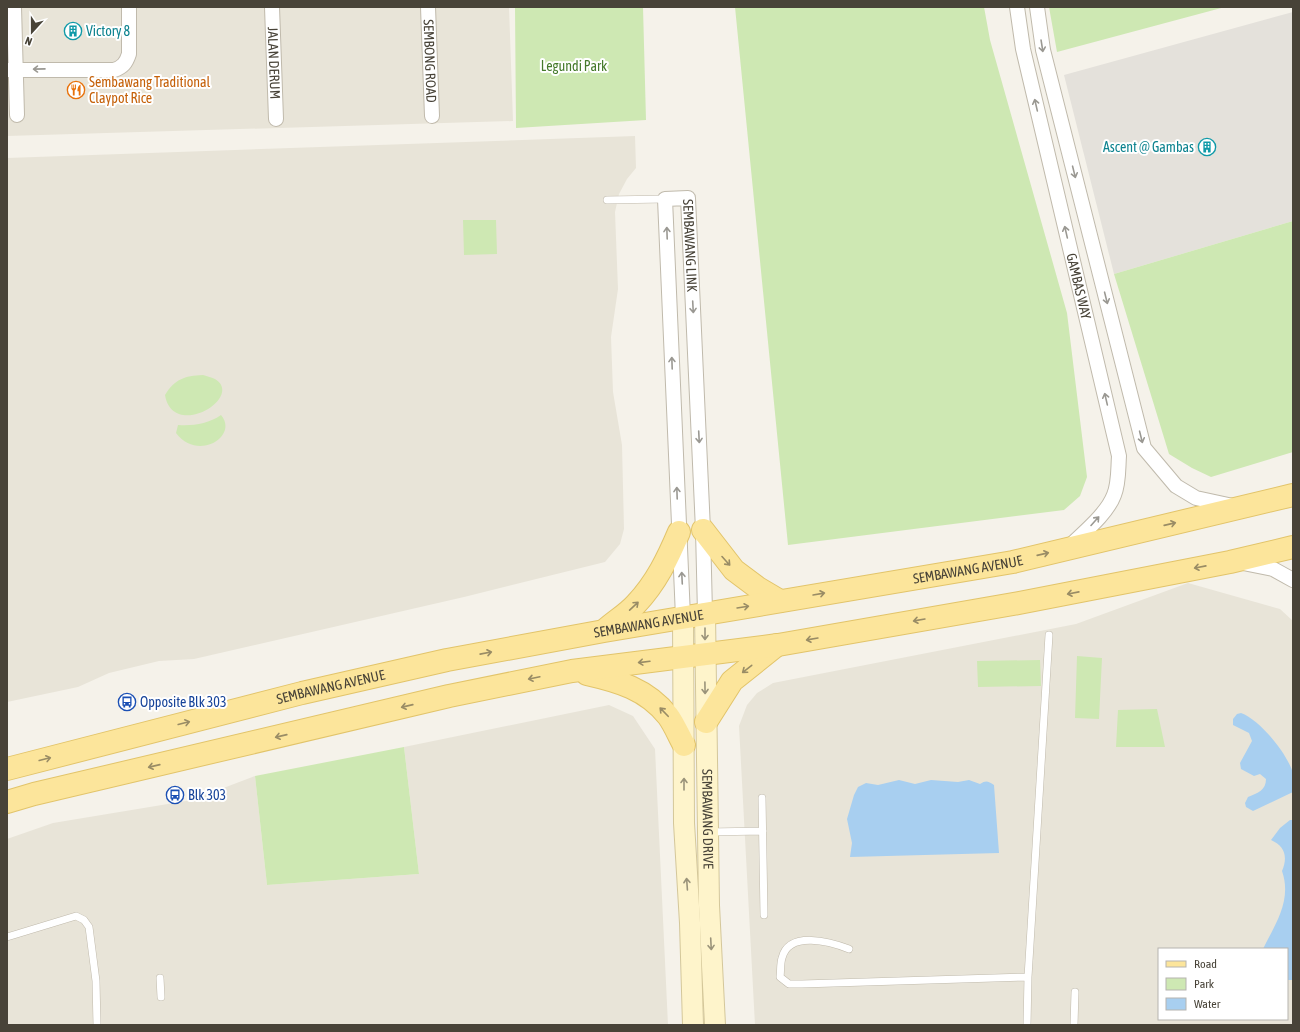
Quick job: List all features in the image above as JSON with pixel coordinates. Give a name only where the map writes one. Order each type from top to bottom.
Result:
[{"type":"main road","name":"SEMBAWANG AVENUE","points":[[7,769],[295,695],[447,660],[604,630],[1013,562],[1293,495]]},
{"type":"main road","points":[[703,530],[734,570],[758,588],[780,601]]},
{"type":"main road","points":[[604,630],[636,605],[651,586],[664,567],[679,532]]},
{"type":"main road","points":[[7,802],[34,794],[449,696],[572,671],[705,655],[778,644],[1019,603],[1230,562],[1293,547]]},
{"type":"main road","name":"SEMBAWANG DRIVE","points":[[705,613],[709,905],[715,1025]]},
{"type":"main road","name":"SEMBAWANG DRIVE","points":[[683,617],[684,823],[690,923],[693,1025]]},
{"type":"main road","points":[[706,722],[732,681],[778,644]]},
{"type":"main road","points":[[572,671],[621,682],[648,696],[668,716],[684,745]]},
{"type":"street","points":[[14,7],[12,70],[17,115]]},
{"type":"street","points":[[12,70],[114,70],[122,67],[127,61],[129,54],[128,7]]},
{"type":"street","name":"JALAN DERUM","points":[[272,7],[276,119]]},
{"type":"street","name":"SEMBONG ROAD","points":[[428,7],[432,116]]},
{"type":"street","name":"GAMBAS WAY","points":[[1017,7],[1023,49],[1119,456],[1116,488],[1113,497],[1097,520],[1068,548]]},
{"type":"street","name":"GAMBAS WAY","points":[[1037,7],[1043,50],[1144,448],[1176,486],[1196,498],[1239,508]]},
{"type":"street","name":"SEMBAWANG LINK","points":[[683,617],[665,199],[688,198],[703,530],[705,613]]},
{"type":"street","points":[[1230,562],[1252,563],[1273,569],[1293,580]]},
{"type":"lane","points":[[607,200],[665,199]]},
{"type":"lane","points":[[1027,1025],[1028,977],[1049,635]]},
{"type":"lane","points":[[762,798],[764,916]]},
{"type":"lane","points":[[709,832],[763,831]]},
{"type":"lane","points":[[7,937],[76,916],[84,920],[89,927],[96,981],[97,1025]]},
{"type":"lane","points":[[849,949],[836,944],[808,939],[791,946],[782,957],[780,977],[789,984],[796,984],[1028,977]]},
{"type":"lane","points":[[160,978],[161,997]]},
{"type":"lane","points":[[1074,1025],[1075,992]]},
{"type":"shaded area","points":[[7,7],[509,7],[513,121],[7,136]]},
{"type":"shaded area","name":"Ascent @ Gambas","points":[[1293,12],[1293,221],[1114,274],[1064,75]]},
{"type":"shaded area","points":[[635,136],[636,168],[627,179],[619,194],[615,212],[618,289],[611,337],[613,392],[622,445],[624,529],[620,544],[605,562],[464,597],[194,659],[159,661],[109,673],[78,687],[7,702],[7,158]]},
{"type":"shaded area","points":[[1188,583],[1280,609],[1293,621],[1293,1025],[755,1025],[739,726],[747,705],[757,693],[773,683],[1076,624]]},
{"type":"shaded area","points":[[609,705],[633,716],[655,749],[668,1025],[7,1025],[7,839],[53,823],[192,800],[255,776],[267,885],[419,874],[404,747]]},
{"type":"green space","name":"Legundi Park","points":[[515,7],[643,7],[646,120],[516,128]]},
{"type":"green space","points":[[735,7],[984,7],[990,40],[1067,313],[1087,477],[1080,496],[1064,510],[788,545]]},
{"type":"green space","points":[[1049,7],[1225,7],[1057,52]]},
{"type":"green space","points":[[463,220],[496,220],[497,254],[464,255]]},
{"type":"green space","points":[[1293,221],[1293,452],[1211,477],[1192,468],[1169,454],[1114,274]]},
{"type":"green space","points":[[203,375],[215,379],[222,387],[221,396],[214,404],[204,411],[192,415],[180,414],[171,408],[165,395],[172,385],[181,379],[190,376]]},
{"type":"green space","points":[[221,415],[225,423],[225,431],[214,443],[205,446],[195,445],[185,441],[176,433],[178,425],[200,424]]},
{"type":"green space","points":[[1077,656],[1102,658],[1099,719],[1075,718]]},
{"type":"green space","points":[[1040,660],[1041,686],[978,687],[977,661]]},
{"type":"green space","points":[[1157,709],[1165,747],[1116,747],[1118,710]]},
{"type":"green space","points":[[404,747],[419,874],[267,885],[255,776]]},
{"type":"water","points":[[1241,713],[1256,723],[1272,738],[1285,756],[1293,773],[1293,792],[1253,811],[1246,807],[1245,803],[1248,797],[1258,792],[1265,786],[1266,779],[1260,774],[1254,776],[1241,769],[1240,763],[1252,741],[1249,733],[1233,725],[1233,719],[1237,714]]},
{"type":"water","points":[[899,780],[915,784],[931,780],[958,782],[969,780],[980,784],[987,782],[994,785],[999,853],[850,857],[852,843],[847,819],[858,787],[866,783],[878,785]]},
{"type":"water","points":[[1290,820],[1293,820],[1293,980],[1288,980],[1288,948],[1264,948],[1277,921],[1284,902],[1285,882],[1282,871],[1285,861],[1284,852],[1276,842],[1271,840],[1280,828]]},
{"type":"place","name":"Victory 8","points":[[73,31]]},
{"type":"place","name":"Sembawang Traditional Claypot Rice","points":[[76,90]]},
{"type":"place","name":"Ascent @ Gambas","points":[[1207,147]]},
{"type":"place","name":"Opposite Blk 303","points":[[127,702]]},
{"type":"place","name":"Blk 303","points":[[175,795]]}]
